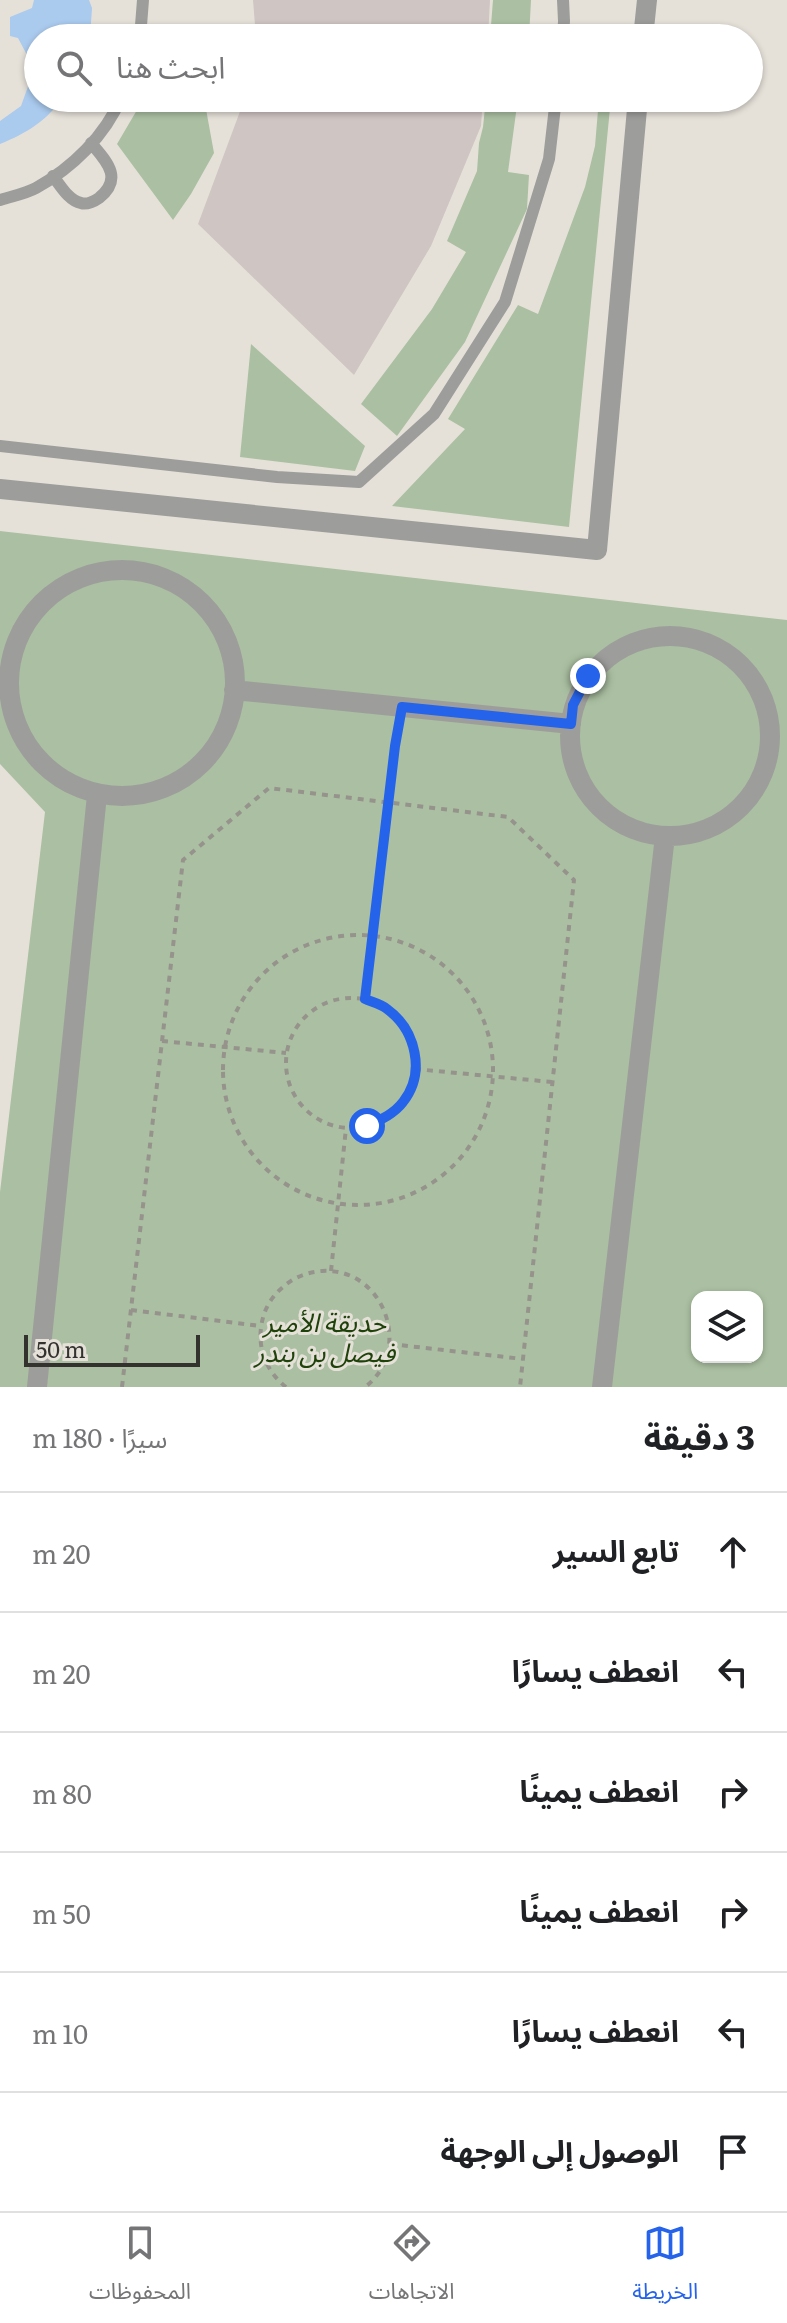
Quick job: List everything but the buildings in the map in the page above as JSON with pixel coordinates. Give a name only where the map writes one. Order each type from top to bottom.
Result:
[{"type":"street","points":[[644,24],[647,0]]},
{"type":"street","points":[[0,489],[597,550],[637,112]]},
{"type":"street","points":[[135,570],[170,580],[201,601],[223,630],[234,665],[234,702],[223,736],[201,765],[171,786],[135,796],[97,795],[63,780],[34,755],[15,721],[3,687],[7,645],[33,612],[61,586],[97,572],[135,570]]},
{"type":"street","points":[[675,635],[708,642],[736,660],[758,686],[769,718],[770,751],[759,783],[739,810],[711,828],[679,837],[665,836],[646,834],[615,821],[591,799],[575,770],[569,738],[573,705],[588,676],[612,653],[641,639],[675,635]]},
{"type":"street","points":[[234,690],[571,724]]},
{"type":"street","points":[[37,1387],[97,795]]},
{"type":"street","points":[[602,1387],[665,836]]},
{"type":"lane","points":[[142,24],[143,0]]},
{"type":"lane","points":[[563,0],[563,24]]},
{"type":"lane","points":[[0,200],[35,189],[80,157],[115,112]]},
{"type":"lane","points":[[0,446],[277,477],[359,482],[434,414],[505,302],[549,159],[554,112]]},
{"type":"lane","points":[[53,176],[71,197],[81,203],[91,203],[101,196],[110,187],[113,174],[91,143]]},
{"type":"path","points":[[365,999],[402,707]]},
{"type":"path","points":[[122,1387],[183,860],[269,788],[508,817],[574,880],[520,1387]]},
{"type":"path","points":[[372,934],[415,946],[451,970],[478,1005],[493,1047],[493,1091],[479,1133],[454,1168],[417,1193],[374,1205],[328,1202],[286,1185],[252,1154],[230,1114],[222,1069],[226,1047],[230,1024],[251,984],[285,954],[327,937],[372,934]]},
{"type":"path","points":[[343,997],[365,999],[385,1007],[401,1022],[412,1041],[416,1062],[413,1083],[403,1103],[387,1117],[367,1126],[346,1128],[325,1123],[307,1111],[293,1094],[286,1074],[286,1053],[292,1032],[305,1015],[323,1003],[343,997]]},
{"type":"path","points":[[162,1041],[286,1053]]},
{"type":"path","points":[[415,1069],[553,1082]]},
{"type":"path","points":[[331,1271],[346,1128]]},
{"type":"path","points":[[286,1387],[277,1380],[265,1361],[260,1339],[262,1317],[272,1297],[288,1282],[309,1272],[331,1271],[351,1276],[369,1287],[382,1303],[389,1323],[390,1344],[385,1363],[365,1387]]},
{"type":"path","points":[[131,1310],[261,1326]]},
{"type":"path","points":[[390,1344],[523,1359]]},
{"type":"green space","points":[[493,0],[531,0],[530,24],[491,24]]},
{"type":"green space","points":[[136,112],[207,112],[214,153],[173,220],[117,144]]},
{"type":"green space","points":[[485,112],[516,112],[508,172],[529,175],[527,209],[465,342],[397,436],[361,404],[432,309],[466,252],[447,241],[477,171]]},
{"type":"green space","points":[[598,112],[610,112],[569,527],[392,506],[465,429],[448,419],[518,305],[538,314],[585,187],[595,146]]},
{"type":"green space","points":[[251,344],[365,446],[355,471],[240,457]]},
{"type":"green space","name":"حديقة الأمير فيصل بن بندر","points":[[0,531],[787,620],[787,1387],[0,1387],[0,1192],[45,812],[0,764]]},
{"type":"water","points":[[34,0],[89,0],[91,24],[24,24],[24,49],[18,38],[10,36],[10,17],[32,8]]},
{"type":"water","points":[[24,98],[24,112],[51,112],[35,126],[0,144],[0,121],[21,106]]},
{"type":"route","points":[[367,1126],[387,1117],[403,1103],[413,1083],[416,1062],[412,1041],[401,1022],[385,1007],[365,999],[402,707],[571,724],[573,705],[588,676]]}]
